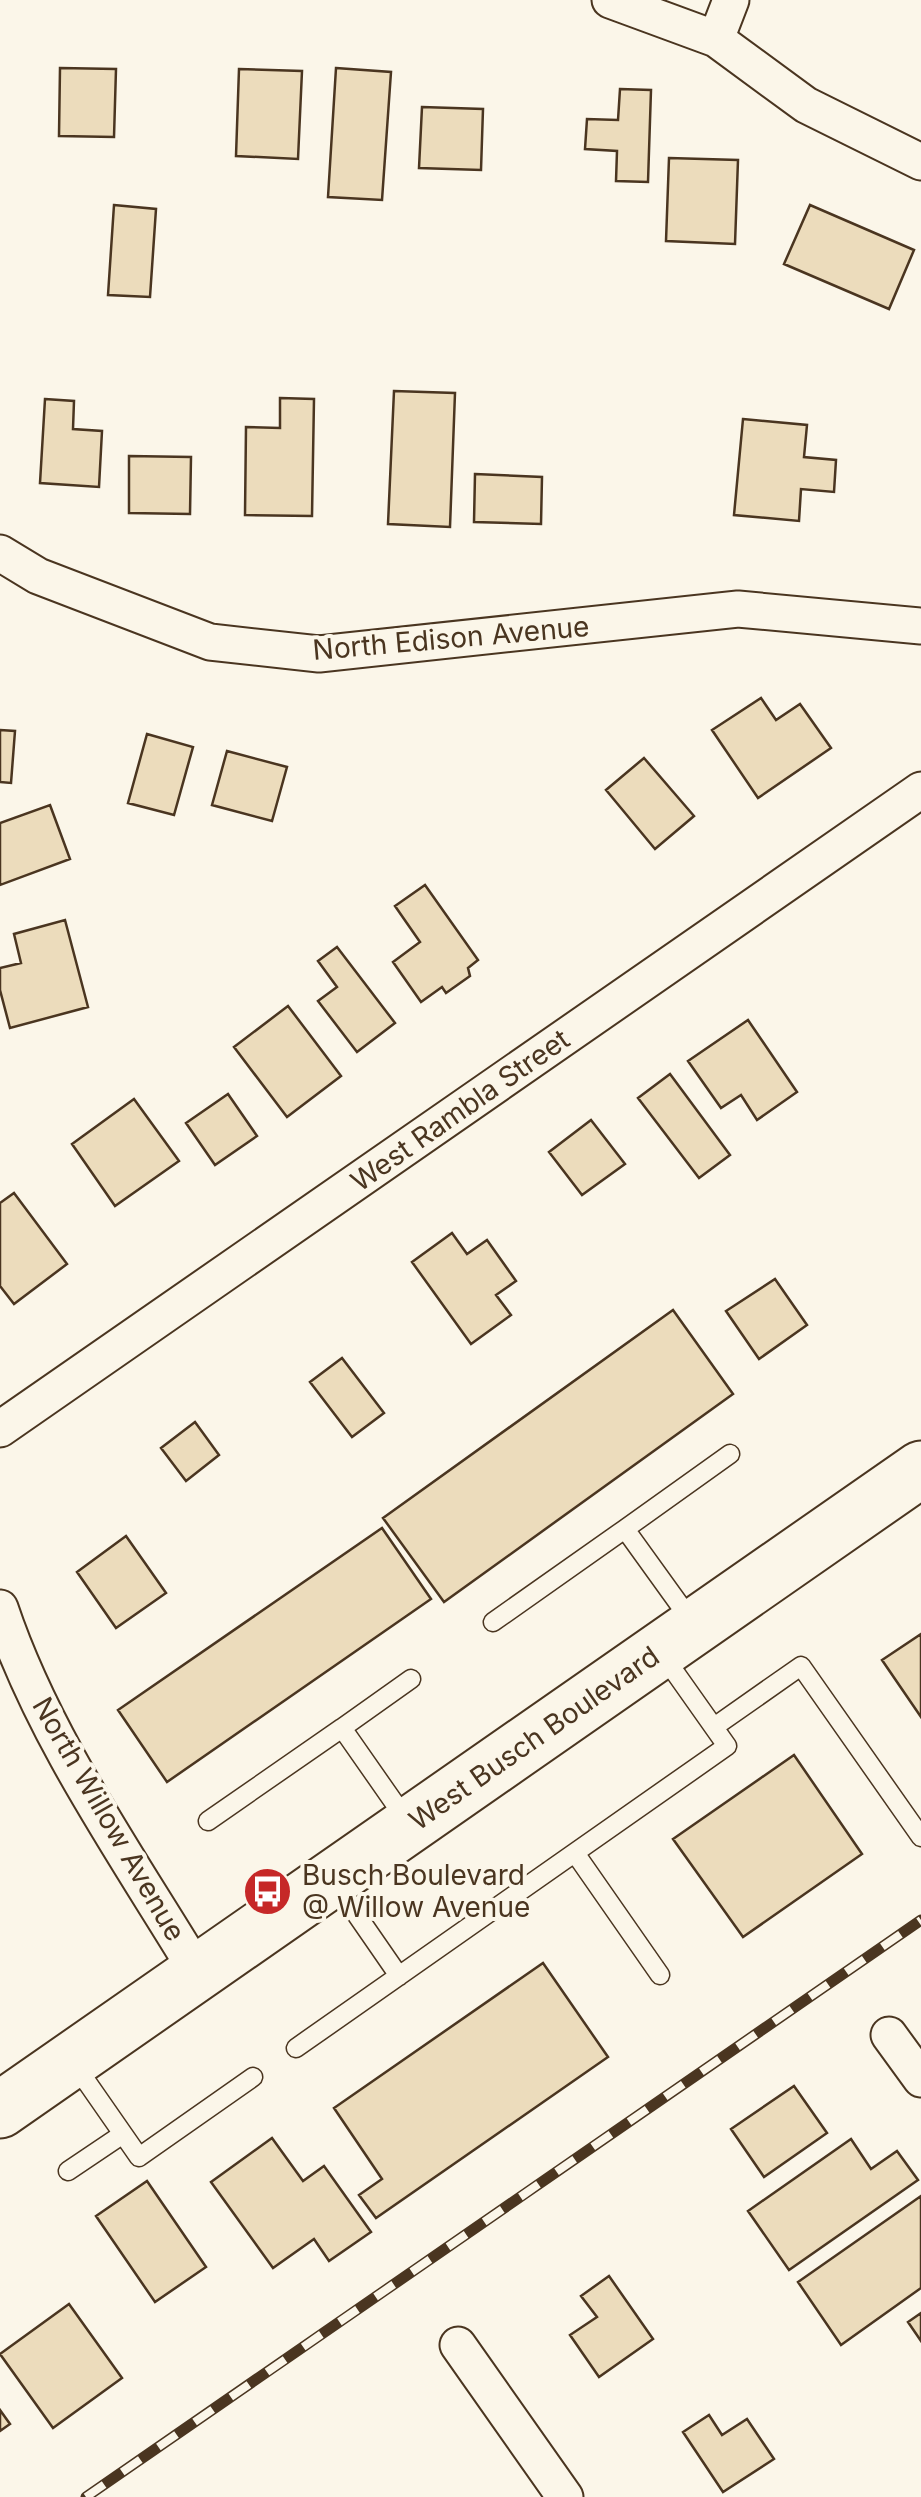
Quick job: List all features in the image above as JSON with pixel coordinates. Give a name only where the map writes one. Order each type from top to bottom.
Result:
[{"type":"main road","name":"West Busch Boulevard","points":[[0,2110],[921,1469]]},
{"type":"street","points":[[610,0],[716,38],[806,105],[921,162]]},
{"type":"street","points":[[716,38],[731,0]]},
{"type":"street","name":"North Edison Avenue","points":[[0,553],[38,576],[210,642],[319,654],[738,609],[921,626]]},
{"type":"street","name":"West Rambla Street","points":[[0,1429],[921,790]]},
{"type":"street","name":"North Willow Avenue","points":[[0,1608],[14,1651],[79,1776],[198,1973]]},
{"type":"street","points":[[890,2035],[921,2079]]},
{"type":"street","points":[[458,2345],[565,2497]]},
{"type":"lane","points":[[493,1622],[730,1454]]},
{"type":"lane","points":[[296,2048],[727,1746],[714,1727],[678,1638],[625,1529]]},
{"type":"lane","points":[[714,1727],[801,1666],[921,1837]]},
{"type":"lane","points":[[208,1821],[411,1680]]},
{"type":"lane","points":[[342,1728],[410,1825]]},
{"type":"lane","points":[[575,1853],[660,1975]]},
{"type":"lane","points":[[332,1879],[399,1976]]},
{"type":"lane","points":[[71,2061],[139,2157],[253,2077]]},
{"type":"lane","points":[[68,2171],[123,2134]]},
{"type":"building","points":[[60,68],[116,69],[114,137],[59,136]]},
{"type":"building","points":[[336,68],[391,72],[382,200],[328,197]]},
{"type":"building","points":[[239,69],[302,71],[298,159],[236,156]]},
{"type":"building","points":[[620,89],[651,90],[648,182],[616,181],[617,151],[585,149],[587,119],[618,120]]},
{"type":"building","points":[[422,107],[483,109],[481,170],[419,168]]},
{"type":"building","points":[[669,158],[738,160],[735,244],[666,241]]},
{"type":"building","points":[[114,205],[156,209],[150,297],[108,295]]},
{"type":"building","points":[[810,205],[914,250],[889,309],[784,264]]},
{"type":"building","points":[[394,391],[455,393],[450,527],[388,524]]},
{"type":"building","points":[[280,398],[314,399],[312,516],[245,515],[246,427],[280,428]]},
{"type":"building","points":[[45,399],[74,401],[73,429],[102,431],[99,487],[40,483]]},
{"type":"building","points":[[743,419],[807,425],[804,457],[836,460],[834,492],[801,489],[799,521],[734,515]]},
{"type":"building","points":[[129,456],[191,457],[190,514],[129,513]]},
{"type":"building","points":[[475,474],[542,477],[541,524],[474,522]]},
{"type":"building","points":[[761,698],[776,720],[800,704],[831,748],[758,798],[712,730]]},
{"type":"building","points":[[0,730],[15,731],[11,783],[0,782]]},
{"type":"building","points":[[147,734],[193,747],[174,815],[128,803]]},
{"type":"building","points":[[227,751],[287,767],[272,821],[212,805]]},
{"type":"building","points":[[644,758],[694,816],[655,849],[606,790]]},
{"type":"building","points":[[50,805],[70,859],[0,885],[0,823]]},
{"type":"building","points":[[425,885],[478,960],[468,968],[470,976],[446,993],[442,987],[421,1002],[393,962],[420,942],[395,906]]},
{"type":"building","points":[[65,920],[88,1007],[10,1028],[0,990],[0,968],[21,963],[14,934]]},
{"type":"building","points":[[337,947],[395,1023],[357,1052],[318,1001],[337,987],[318,961]]},
{"type":"building","points":[[288,1006],[341,1076],[287,1117],[234,1047]]},
{"type":"building","points":[[748,1020],[797,1092],[757,1120],[741,1095],[721,1108],[688,1061]]},
{"type":"building","points":[[670,1074],[730,1155],[699,1178],[638,1098]]},
{"type":"building","points":[[228,1094],[257,1136],[215,1165],[186,1123]]},
{"type":"building","points":[[134,1099],[179,1161],[115,1206],[72,1144]]},
{"type":"building","points":[[591,1120],[625,1164],[582,1195],[549,1152]]},
{"type":"building","points":[[14,1193],[67,1264],[14,1304],[0,1286],[0,1203]]},
{"type":"building","points":[[452,1233],[467,1254],[487,1240],[516,1281],[496,1295],[511,1315],[471,1344],[412,1262]]},
{"type":"building","points":[[775,1279],[807,1325],[759,1359],[726,1311]]},
{"type":"building","points":[[673,1310],[733,1394],[444,1602],[383,1518]]},
{"type":"building","points":[[342,1358],[384,1413],[352,1437],[310,1382]]},
{"type":"building","points":[[195,1422],[219,1455],[186,1481],[161,1448]]},
{"type":"building","points":[[382,1528],[431,1599],[167,1782],[118,1710]]},
{"type":"building","points":[[126,1536],[166,1593],[116,1628],[77,1572]]},
{"type":"building","points":[[921,1634],[921,1717],[882,1660]]},
{"type":"building","points":[[794,1755],[862,1854],[743,1937],[673,1839]]},
{"type":"building","points":[[543,1963],[608,2057],[376,2218],[359,2195],[382,2179],[334,2108]]},
{"type":"building","points":[[794,2086],[827,2133],[764,2177],[731,2129]]},
{"type":"building","points":[[272,2138],[303,2181],[324,2166],[371,2232],[329,2261],[314,2239],[273,2268],[211,2182]]},
{"type":"building","points":[[851,2139],[871,2169],[897,2151],[918,2180],[789,2270],[748,2211]]},
{"type":"building","points":[[147,2181],[206,2267],[155,2302],[96,2216]]},
{"type":"building","points":[[921,2196],[921,2288],[841,2345],[798,2282]]},
{"type":"building","points":[[609,2276],[653,2339],[599,2377],[570,2335],[597,2317],[581,2296]]},
{"type":"building","points":[[69,2304],[122,2378],[53,2428],[0,2354]]},
{"type":"building","points":[[921,2313],[921,2341],[908,2322]]},
{"type":"building","points":[[0,2410],[10,2424],[0,2431]]},
{"type":"building","points":[[709,2415],[722,2435],[747,2419],[774,2459],[723,2492],[683,2432]]},
{"type":"railway","points":[[86,2497],[921,1920]]},
{"type":"place","name":"Busch Boulevard @ Willow Avenue","points":[[267,1891]]}]
